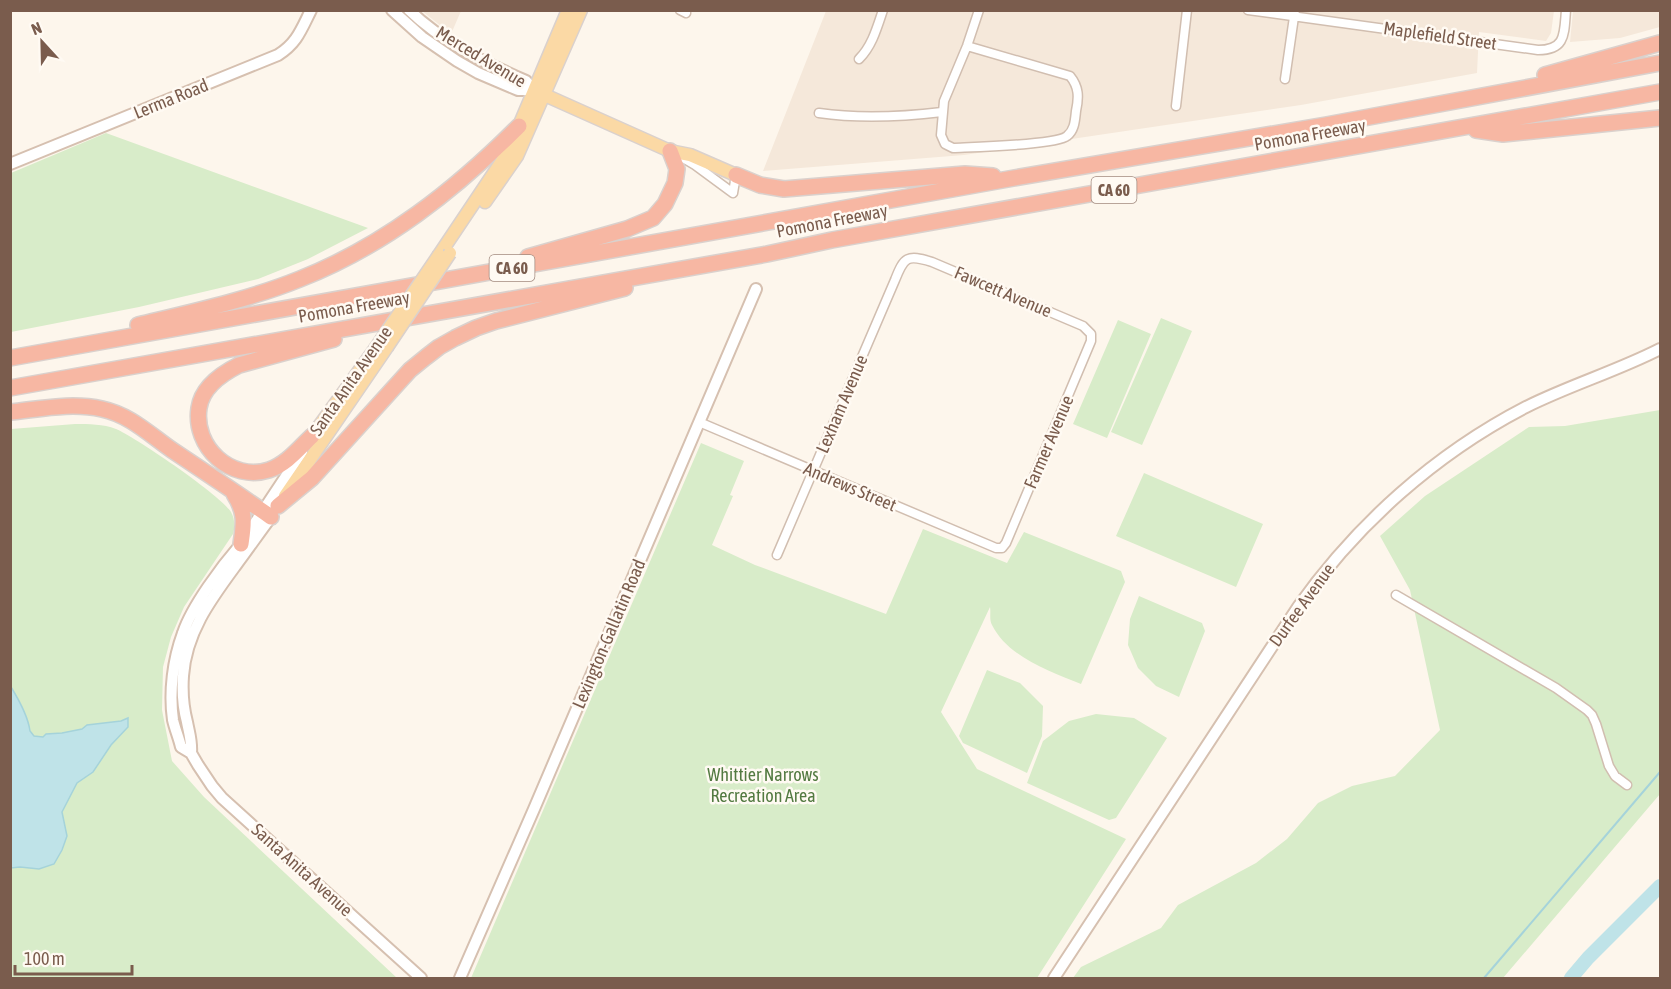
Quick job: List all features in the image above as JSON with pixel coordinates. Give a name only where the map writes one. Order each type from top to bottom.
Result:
[{"type":"highway","points":[[1447,102],[1660,43]]},
{"type":"highway","name":"Pomona Freeway","points":[[10,358],[1014,178],[1326,125],[1660,63]]},
{"type":"highway","name":"Pomona Freeway","points":[[10,388],[1660,92]]},
{"type":"highway","points":[[1461,128],[1503,134],[1660,118]]},
{"type":"highway","points":[[10,358],[233,302],[309,275],[380,239],[419,214],[490,155],[519,126]]},
{"type":"highway","points":[[434,282],[627,229],[653,218],[665,204],[675,183],[677,168],[670,151]]},
{"type":"highway","points":[[736,175],[760,185],[784,189],[965,174],[1014,178]]},
{"type":"highway","points":[[10,412],[79,406],[113,412],[133,420],[159,441],[230,489],[270,511],[312,478],[410,370],[439,346],[476,328],[528,312],[767,254]]},
{"type":"highway","points":[[312,436],[284,463],[270,470],[240,471],[230,468],[211,453],[203,438],[199,423],[199,407],[212,383],[224,372],[239,365],[421,315]]},
{"type":"highway","points":[[230,489],[239,502],[244,516],[241,544]]},
{"type":"main road","name":"Lerma Road","points":[[10,164],[278,55],[297,39],[310,10]]},
{"type":"main road","name":"Merced Avenue","points":[[392,10],[437,49],[478,73],[503,77]]},
{"type":"main road","name":"Santa Anita Avenue","points":[[191,753],[192,742],[186,721],[183,696],[183,674],[186,653],[201,616],[445,254],[517,156],[568,10]]},
{"type":"main road","name":"Santa Anita Avenue","points":[[445,254],[502,161],[581,10]]},
{"type":"main road","name":"Merced Avenue","points":[[415,13],[518,90],[539,92]]},
{"type":"main road","points":[[539,92],[670,151],[690,156],[736,175]]},
{"type":"main road","name":"Lexington-Gallatin Road","points":[[460,978],[536,806],[756,289]]},
{"type":"main road","name":"Santa Anita Avenue","points":[[381,348],[312,436],[270,511],[230,557],[194,611],[183,633],[177,655],[172,698],[174,722],[181,747],[191,753],[207,780],[222,798],[421,978]]},
{"type":"main road","name":"Durfee Avenue","points":[[1054,978],[1298,607],[1319,578],[1366,525],[1386,505],[1440,461],[1492,426],[1567,388],[1635,362],[1660,349]]},
{"type":"main road","points":[[451,978],[467,964]]},
{"type":"street","points":[[859,59],[867,51],[883,10]]},
{"type":"street","points":[[967,46],[1070,76],[1078,90],[1073,129],[1066,137],[1055,141],[961,148],[952,148],[945,144],[941,135],[944,102],[979,10]]},
{"type":"street","points":[[1176,106],[1187,10]]},
{"type":"street","name":"Maplefield Street","points":[[1248,10],[1294,13],[1538,50],[1548,50],[1560,44],[1566,10]]},
{"type":"street","points":[[1285,80],[1294,13]]},
{"type":"street","points":[[819,113],[842,117],[872,117],[942,112]]},
{"type":"street","points":[[670,151],[695,165],[733,193],[736,175]]},
{"type":"street","name":"Fawcett Avenue","points":[[911,258],[919,258],[939,265],[1083,326],[1091,334]]},
{"type":"street","name":"Lexham Avenue","points":[[777,555],[902,263],[911,258]]},
{"type":"street","name":"Farmer Avenue","points":[[1002,548],[1091,341],[1091,334]]},
{"type":"street","name":"Andrews Street","points":[[699,422],[996,548],[1002,548]]},
{"type":"street","points":[[1396,595],[1556,688],[1587,710],[1596,724],[1609,766],[1615,776],[1627,785]]},
{"type":"shaded area","points":[[422,11],[461,11],[451,34]]},
{"type":"shaded area","points":[[826,11],[1554,11],[1551,33],[1546,41],[1479,32],[1477,73],[1301,105],[964,155],[763,171]]},
{"type":"shaded area","points":[[1573,11],[1660,11],[1660,27],[1620,38],[1570,42]]},
{"type":"green space","points":[[106,133],[368,228],[308,259],[258,279],[139,307],[11,332],[11,173]]},
{"type":"green space","points":[[1161,318],[1192,331],[1142,445],[1111,432]]},
{"type":"green space","points":[[1118,320],[1151,334],[1107,438],[1073,424]]},
{"type":"green space","points":[[1660,410],[1660,794],[1503,978],[1073,978],[1081,967],[1161,928],[1178,905],[1256,863],[1287,839],[1318,803],[1352,786],[1395,776],[1440,730],[1410,590],[1380,536],[1425,496],[1529,427],[1565,426]]},
{"type":"green space","points":[[75,424],[106,426],[126,434],[196,481],[231,512],[234,523],[233,534],[184,607],[171,637],[163,667],[162,710],[172,761],[204,797],[397,978],[11,978],[11,429]]},
{"type":"green space","name":"Whittier Narrows Recreation Area","points":[[701,443],[744,461],[730,495],[733,496],[712,545],[755,565],[886,614],[923,529],[1007,563],[1024,532],[1121,571],[1125,582],[1081,684],[1030,662],[1008,646],[992,625],[990,607],[941,712],[977,769],[1126,839],[1037,978],[471,978]]},
{"type":"green space","points":[[1144,473],[1263,524],[1236,587],[1116,536]]},
{"type":"green space","points":[[1139,596],[1202,623],[1205,631],[1179,697],[1156,686],[1138,668],[1128,645],[1130,619]]},
{"type":"green space","points":[[987,670],[1020,683],[1043,706],[1042,736],[1027,773],[963,743],[959,736]]},
{"type":"green space","points":[[1096,714],[1134,718],[1167,738],[1116,818],[1109,820],[1027,783],[1043,741],[1069,721]]},
{"type":"water","points":[[11,687],[23,708],[30,731],[34,736],[43,737],[46,734],[62,733],[82,729],[87,725],[128,718],[128,727],[111,745],[93,772],[77,783],[62,812],[67,836],[62,850],[54,864],[39,869],[11,868]]},
{"type":"waterway","points":[[1484,978],[1660,772]]},
{"type":"waterway","points":[[1571,978],[1660,886]]}]
